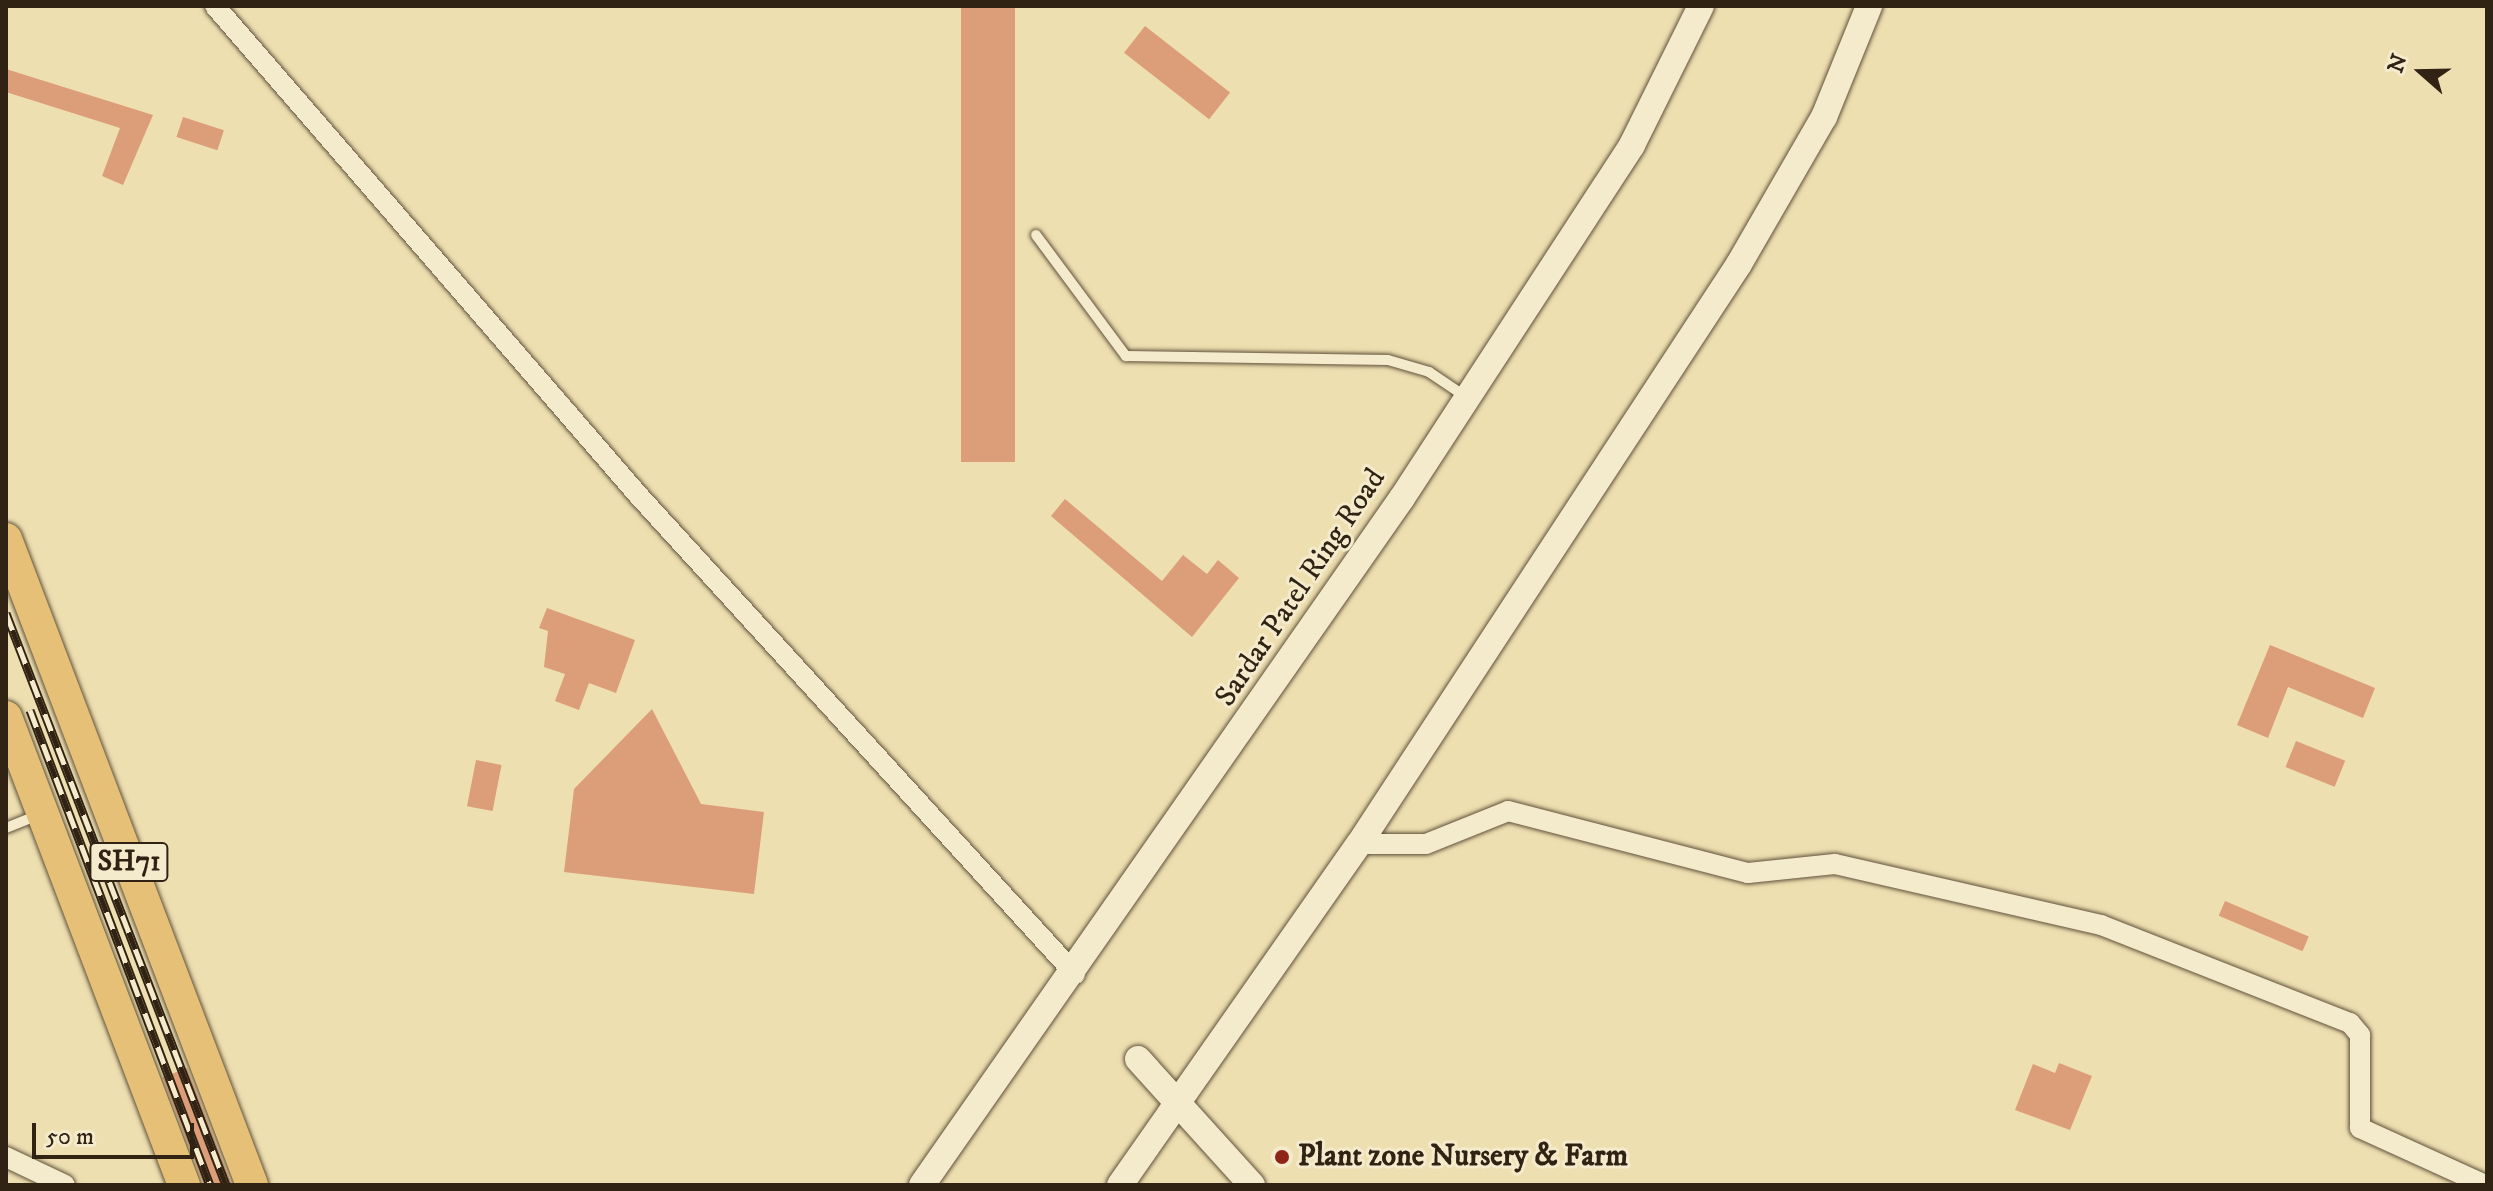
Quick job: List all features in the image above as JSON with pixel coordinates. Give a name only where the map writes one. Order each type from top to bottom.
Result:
[{"type":"main road","name":"SH71","points":[[6,539],[252,1185]]},
{"type":"main road","name":"SH71","points":[[6,717],[184,1185]]},
{"type":"street","points":[[215,6],[639,496],[1075,974]]},
{"type":"street","name":"Sardar Patel Ring Road","points":[[922,1185],[1075,974],[1467,398],[1632,145],[1701,6]]},
{"type":"street","points":[[1120,1185],[1359,844],[1739,264],[1824,117],[1869,6]]},
{"type":"street","points":[[1359,844],[1426,844],[1508,811],[1748,873],[1835,864],[2101,925],[2350,1023],[2360,1035],[2360,1128],[2485,1185]]},
{"type":"street","points":[[1138,1059],[1252,1185]]},
{"type":"street","points":[[6,1157],[65,1185]]},
{"type":"lane","points":[[1036,235],[1126,356],[1388,360],[1429,372],[1467,398]]},
{"type":"lane","points":[[6,828],[43,813]]},
{"type":"building","points":[[961,6],[1015,6],[1015,462],[961,462]]},
{"type":"building","points":[[1145,26],[1230,92],[1209,119],[1124,53]]},
{"type":"building","points":[[6,69],[153,115],[123,185],[102,176],[120,128],[6,92]]},
{"type":"building","points":[[183,117],[224,130],[217,150],[177,137]]},
{"type":"building","points":[[1065,499],[1162,581],[1183,555],[1207,574],[1218,560],[1239,578],[1192,637],[1051,516]]},
{"type":"building","points":[[547,608],[635,640],[616,693],[589,683],[579,710],[555,701],[565,674],[544,667],[548,631],[539,628]]},
{"type":"building","points":[[2270,645],[2375,688],[2363,718],[2288,687],[2268,738],[2237,725]]},
{"type":"building","points":[[652,709],[701,804],[764,812],[754,894],[564,872],[574,789]]},
{"type":"building","points":[[2296,741],[2345,761],[2335,787],[2286,767]]},
{"type":"building","points":[[476,760],[502,765],[493,811],[467,806]]},
{"type":"building","points":[[2225,901],[2309,937],[2303,951],[2219,916]]},
{"type":"building","points":[[2059,1063],[2092,1076],[2070,1130],[2015,1110],[2033,1064],[2055,1073]]},
{"type":"building","points":[[187,1068],[232,1185],[204,1185],[163,1077]]},
{"type":"railway","points":[[6,613],[226,1185]]},
{"type":"railway","points":[[30,710],[210,1185]]},
{"type":"place","name":"Plant zone Nursery & Farm","points":[[1282,1157]]}]
